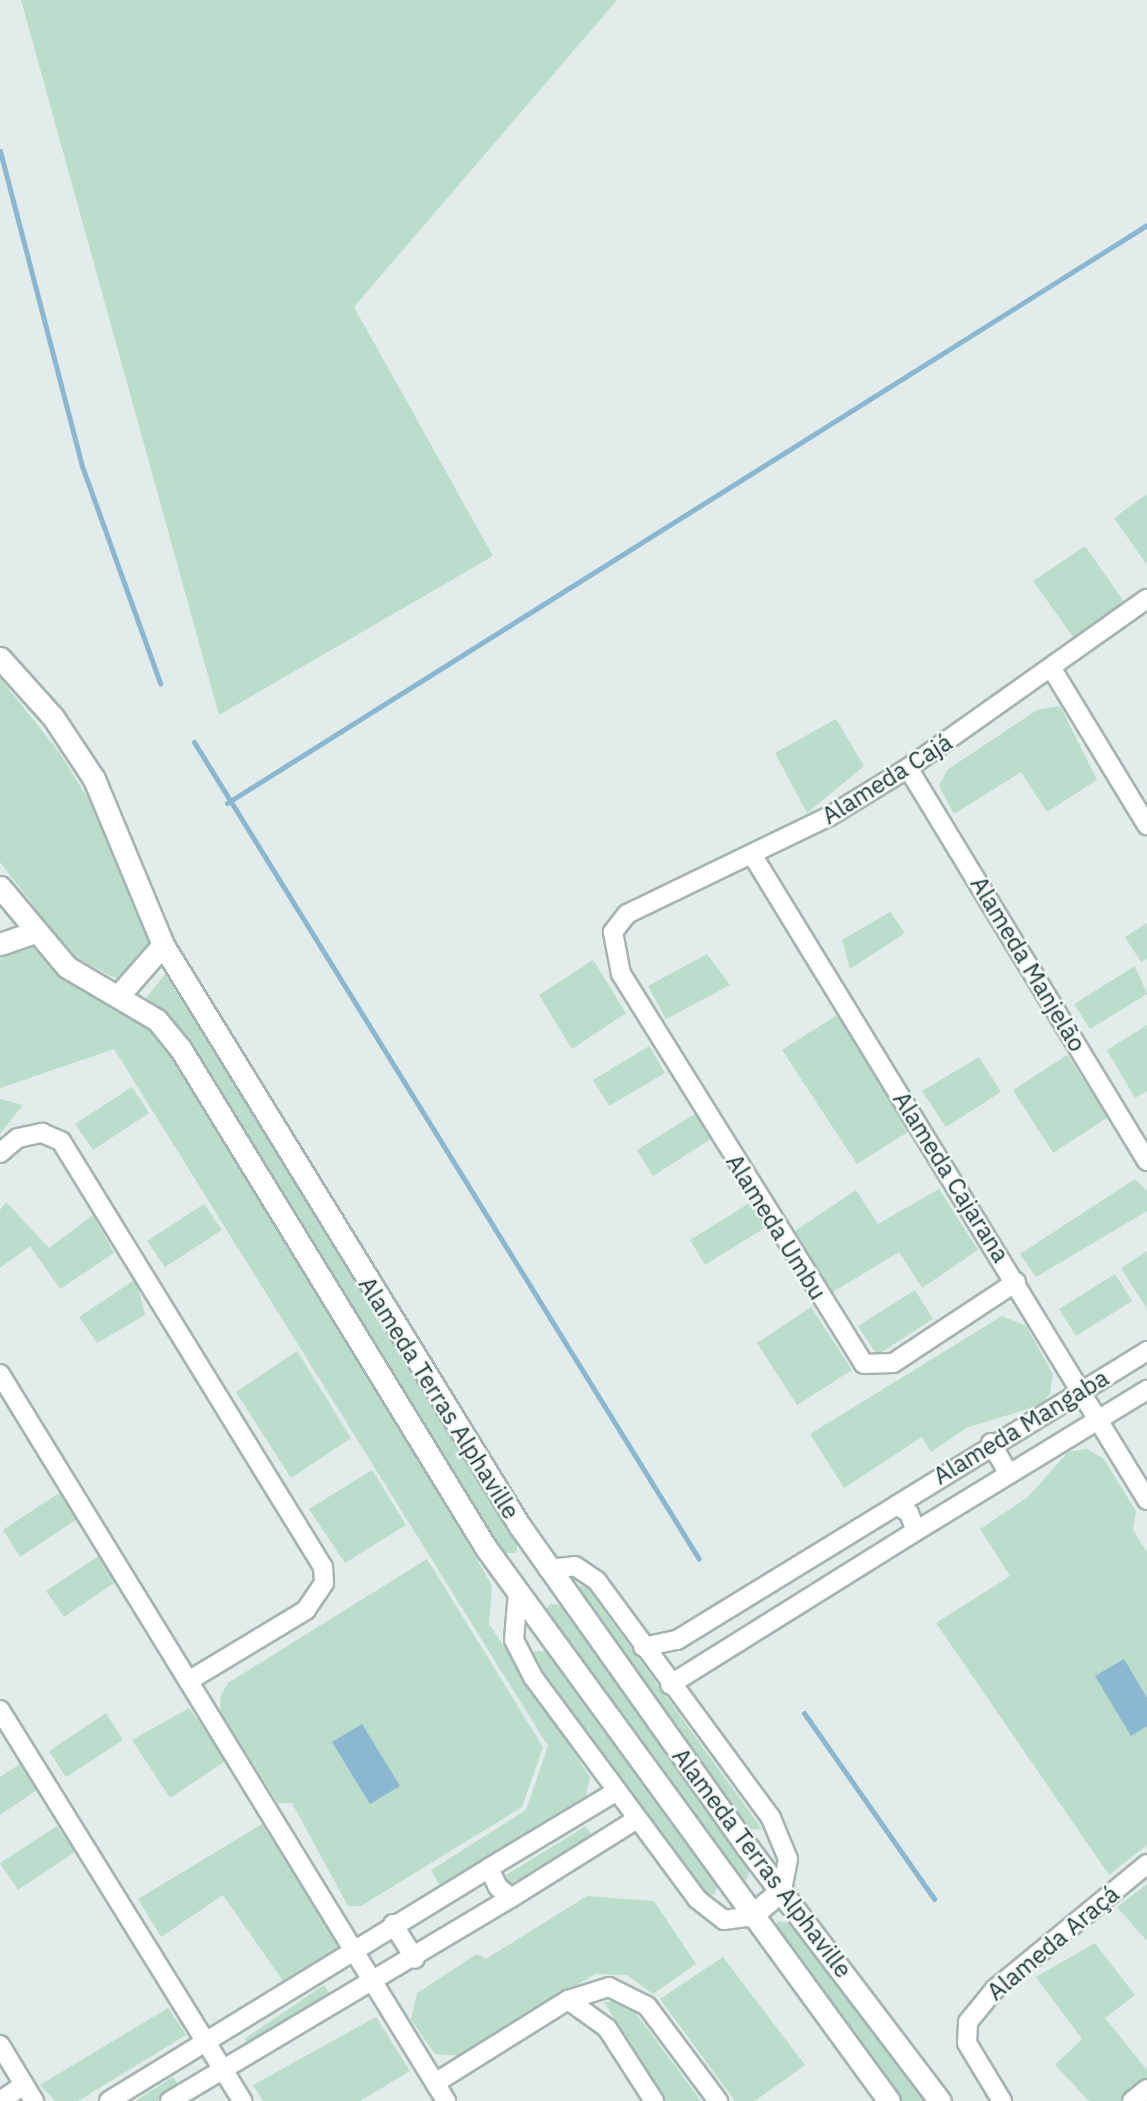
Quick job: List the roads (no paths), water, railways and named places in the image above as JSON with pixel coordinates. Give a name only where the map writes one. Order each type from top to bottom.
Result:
[{"type":"street","name":"Alameda Cajá","points":[[612,932],[627,914],[753,856],[908,768],[1052,669],[1147,599]]},
{"type":"street","name":"Alameda Terras Alphaville","points":[[0,658],[94,779],[163,945],[548,1569],[940,2101]]},
{"type":"street","points":[[1052,669],[1147,825]]},
{"type":"street","name":"Alameda Manjelão","points":[[908,768],[1147,1161]]},
{"type":"street","name":"Alameda Cajarana","points":[[753,856],[1147,1500]]},
{"type":"street","name":"Alameda Terras Alphaville","points":[[0,887],[34,932],[83,979],[119,995],[158,1020],[187,1059],[517,1592],[751,1916],[889,2101]]},
{"type":"street","points":[[0,944],[34,932]]},
{"type":"street","name":"Alameda Umbu","points":[[612,932],[621,974],[864,1364],[893,1363],[1016,1282]]},
{"type":"street","points":[[119,995],[163,945]]},
{"type":"street","points":[[0,1153],[18,1138],[43,1133],[61,1141],[323,1567],[324,1583],[306,1610],[190,1680]]},
{"type":"street","name":"Alameda Mangaba","points":[[643,1647],[677,1640],[897,1505],[991,1443],[1147,1351]]},
{"type":"street","points":[[0,1374],[446,2101]]},
{"type":"street","name":"Alameda Mangaba","points":[[670,1685],[1147,1390]]},
{"type":"street","points":[[991,1443],[1009,1474]]},
{"type":"street","points":[[897,1505],[909,1513],[916,1531]]},
{"type":"street","points":[[548,1569],[587,1571],[779,1831],[788,1859],[782,1890],[751,1916],[724,1920],[709,1910],[637,1819],[522,1659],[514,1640],[517,1592],[548,1569]]},
{"type":"street","points":[[0,1710],[242,2101]]},
{"type":"street","points":[[109,2101],[393,1924],[617,1791]]},
{"type":"street","points":[[170,2101],[415,1959],[637,1819]]},
{"type":"street","name":"Alameda Araçá","points":[[1002,2101],[967,2043],[973,2013],[1147,1864]]},
{"type":"street","points":[[489,1868],[511,1898]]},
{"type":"street","points":[[393,1924],[415,1959]]},
{"type":"street","points":[[435,2083],[568,2000],[593,1989],[630,1993],[718,2101]]},
{"type":"street","points":[[568,2000],[607,2028],[654,2101]]},
{"type":"street","points":[[0,2045],[34,2101]]},
{"type":"street","points":[[0,2101],[24,2085]]},
{"type":"street","points":[[1132,2101],[1147,2089]]},
{"type":"water","points":[[1124,1659],[1147,1698],[1147,1726],[1131,1736],[1095,1676]]},
{"type":"water","points":[[362,1724],[400,1786],[370,1804],[332,1742]]},
{"type":"waterway","points":[[0,151],[82,466],[160,683]]},
{"type":"waterway","points":[[227,803],[1147,225]]},
{"type":"waterway","points":[[194,742],[699,1559]]},
{"type":"waterway","points":[[804,1713],[934,1899]]}]
